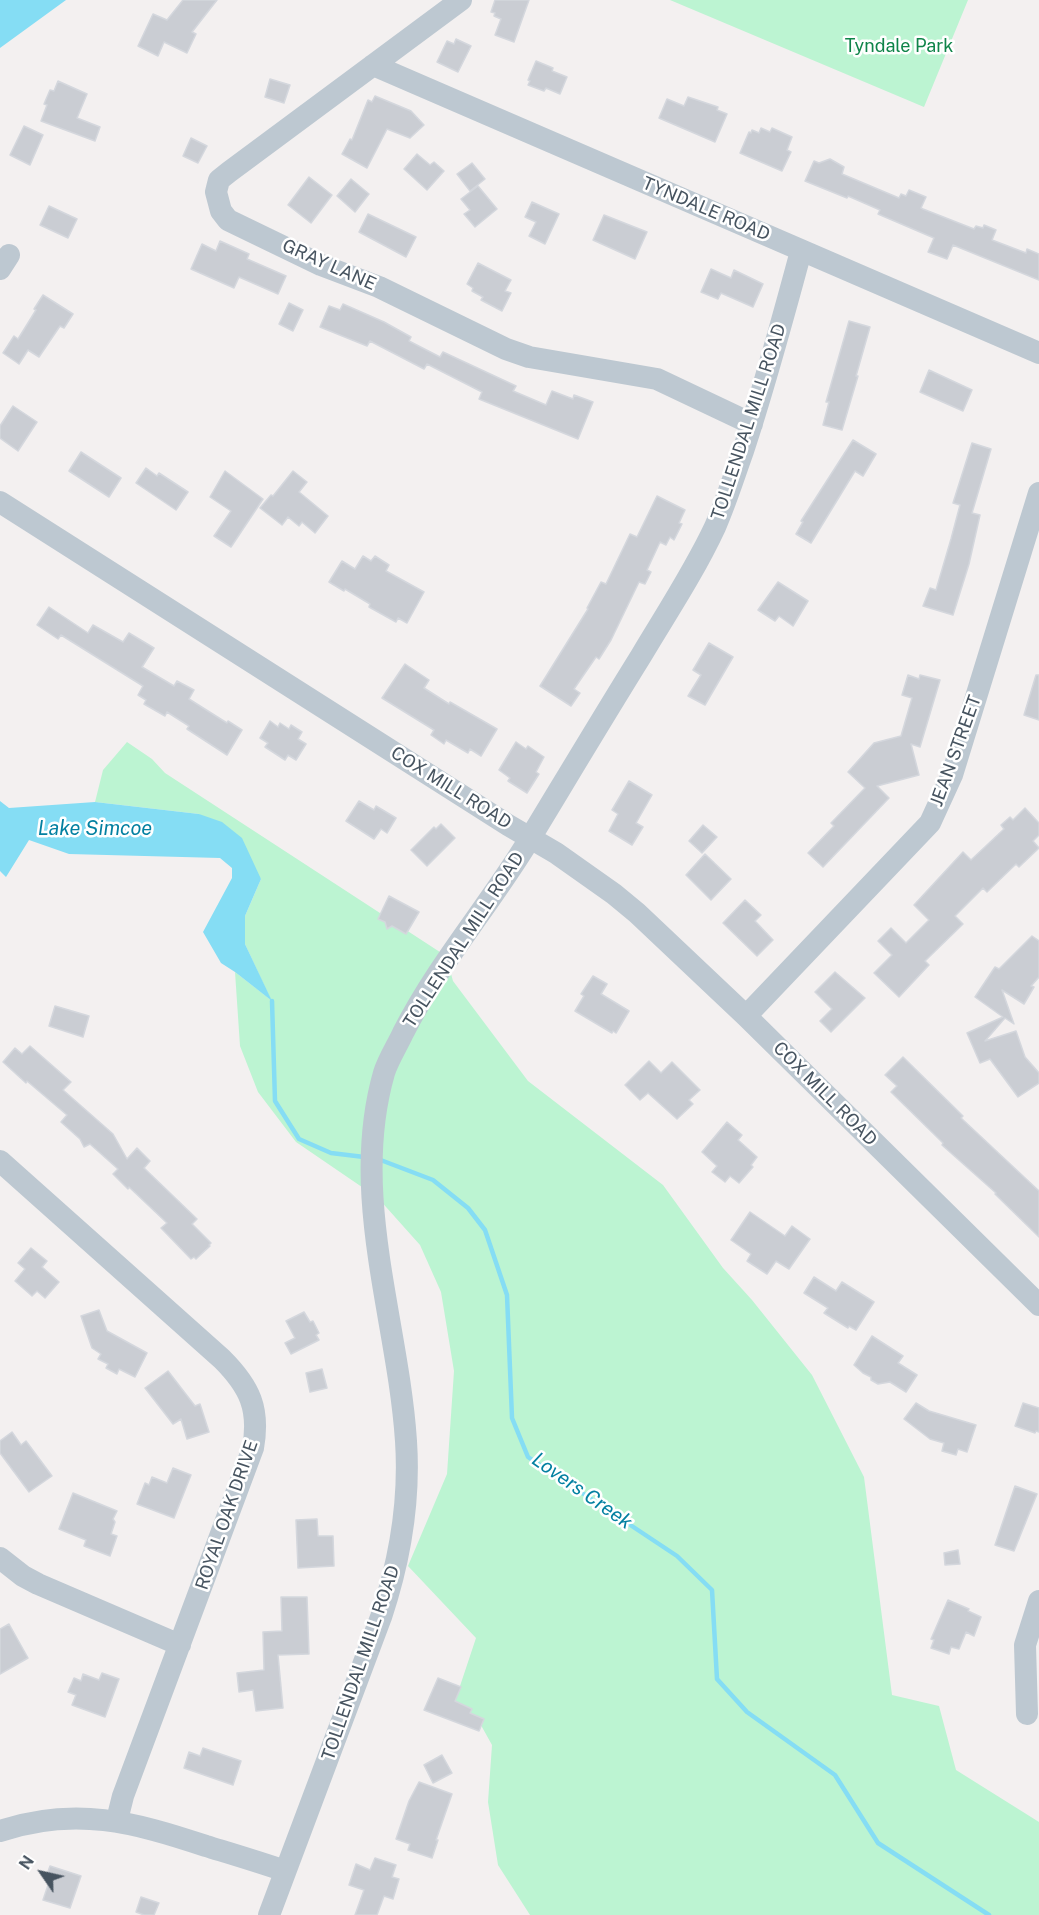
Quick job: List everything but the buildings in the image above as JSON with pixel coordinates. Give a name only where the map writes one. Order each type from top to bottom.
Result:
[{"type":"street","name":"GRAY LANE","points":[[461,0],[219,180],[216,201],[221,212],[228,219],[321,265],[379,287],[506,349],[529,357],[657,379],[752,424]]},
{"type":"street","name":"TYNDALE ROAD","points":[[373,65],[1039,353]]},
{"type":"street","name":"TOLLENDAL MILL ROAD","points":[[269,1915],[384,1606],[399,1551],[405,1513],[407,1465],[405,1427],[371,1189],[374,1127],[384,1071],[413,1013],[530,838],[684,584],[709,538],[731,489],[752,424],[801,251]]},
{"type":"street","name":"JEAN STREET","points":[[746,1016],[930,823],[952,775],[1039,493]]},
{"type":"street","name":"COX MILL ROAD","points":[[0,502],[530,838],[614,894],[746,1016],[1039,1305]]},
{"type":"street","name":"ROYAL OAK DRIVE","points":[[0,1161],[222,1359],[244,1384],[253,1404],[256,1432],[253,1449],[123,1796],[117,1820]]},
{"type":"street","points":[[0,1558],[23,1576],[38,1584],[180,1645]]},
{"type":"street","points":[[1027,1714],[1025,1646],[1039,1601]]},
{"type":"street","points":[[0,1831],[36,1821],[117,1820],[164,1832],[285,1871]]},
{"type":"green space","name":"Tyndale Park","points":[[670,0],[968,0],[924,107]]},
{"type":"green space","points":[[127,742],[152,759],[165,773],[446,956],[453,981],[528,1081],[663,1185],[723,1268],[752,1300],[812,1375],[864,1477],[892,1695],[939,1706],[956,1770],[1039,1822],[1039,1915],[530,1915],[498,1865],[488,1802],[492,1745],[477,1718],[452,1710],[476,1638],[408,1566],[447,1474],[454,1371],[441,1292],[420,1245],[378,1198],[296,1142],[258,1092],[240,1046],[235,972],[271,1000],[245,944],[245,916],[261,879],[199,814],[95,802],[103,770]]},
{"type":"water","points":[[0,0],[66,0],[0,48]]},
{"type":"water","name":"Lake Simcoe","points":[[0,801],[9,808],[95,802],[199,814],[222,822],[242,838],[261,879],[245,916],[245,944],[272,1001],[221,963],[203,932],[232,878],[232,868],[220,858],[69,854],[29,840],[6,877],[0,871]]},
{"type":"waterway","name":"Lovers Creek","points":[[272,1001],[275,1101],[299,1139],[331,1153],[364,1157]]},
{"type":"waterway","name":"Lovers Creek","points":[[378,1159],[433,1180],[468,1208],[485,1230],[507,1295],[512,1418],[528,1457],[677,1556],[712,1590],[717,1679],[747,1712],[835,1775],[878,1843],[989,1915]]}]
